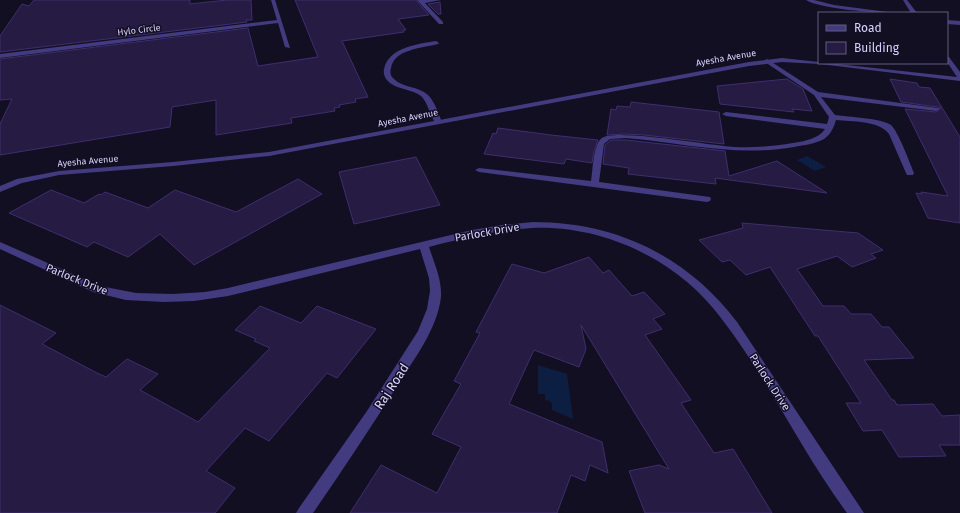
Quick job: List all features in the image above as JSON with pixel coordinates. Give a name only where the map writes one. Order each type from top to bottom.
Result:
[{"type":"street","points":[[274,0],[288,47]]},
{"type":"street","points":[[420,1],[439,0]]},
{"type":"street","points":[[808,0],[834,6],[884,12]]},
{"type":"street","points":[[905,0],[913,12]]},
{"type":"street","points":[[420,1],[441,23]]},
{"type":"street","name":"Hylo Circle","points":[[0,56],[280,21]]},
{"type":"street","points":[[948,22],[960,23]]},
{"type":"street","points":[[436,43],[413,48],[393,58],[388,64],[387,74],[391,81],[424,94],[430,102],[438,122]]},
{"type":"street","points":[[948,59],[960,76]]},
{"type":"street","name":"Ayesha Avenue","points":[[0,189],[20,181],[50,174],[269,154],[767,61],[782,60],[818,63]]},
{"type":"street","points":[[595,184],[600,144],[609,137],[638,137],[713,147],[761,149],[783,147],[809,142],[824,137],[831,128],[833,118],[816,94],[767,61]]},
{"type":"street","points":[[831,64],[960,79]]},
{"type":"street","points":[[816,94],[936,109]]},
{"type":"street","points":[[726,114],[831,128]]},
{"type":"street","points":[[833,118],[872,122],[888,127],[910,173]]},
{"type":"street","points":[[479,170],[707,199]]},
{"type":"street","name":"Parlock Drive","points":[[0,245],[78,282],[107,292],[143,298],[182,298],[218,294],[423,245],[508,228],[532,225],[556,225],[586,229],[626,241],[648,251],[671,265],[696,284],[718,305],[838,489],[856,513]]},
{"type":"street","name":"Raj Road","points":[[304,513],[414,351],[430,316],[436,297],[435,280],[423,245]]},
{"type":"water","points":[[807,156],[826,167],[815,171],[797,160]]},
{"type":"water","points":[[538,365],[567,374],[573,419],[552,410],[552,404],[550,401],[545,400],[545,394],[538,394]]},
{"type":"building","points":[[34,0],[190,0],[190,4],[227,0],[251,0],[252,20],[246,20],[247,22],[0,52],[0,36],[22,4],[29,6]]},
{"type":"building","points":[[295,0],[416,0],[429,15],[398,19],[406,30],[403,30],[404,32],[342,41],[368,97],[355,99],[356,102],[339,105],[340,107],[334,108],[335,111],[291,118],[292,123],[216,135],[216,100],[172,107],[170,127],[0,155],[0,124],[12,99],[0,100],[0,59],[248,28],[258,66],[318,57]]},
{"type":"building","points":[[440,2],[441,14],[438,14],[428,4]]},
{"type":"building","points":[[787,79],[803,89],[812,111],[792,109],[794,112],[720,104],[717,86]]},
{"type":"building","points":[[890,79],[917,83],[919,87],[930,88],[960,137],[960,223],[928,218],[916,193],[922,194],[921,192],[948,196],[905,109],[936,112],[941,108],[901,102]]},
{"type":"building","points":[[631,102],[719,112],[724,144],[644,135],[607,135],[611,109],[616,110],[617,106],[630,107]]},
{"type":"building","points":[[498,128],[598,140],[592,163],[566,159],[564,164],[484,154],[493,133],[496,134]]},
{"type":"building","points":[[611,140],[626,140],[725,151],[729,176],[777,161],[827,193],[715,178],[716,184],[628,174],[629,168],[603,164],[605,145]]},
{"type":"building","points":[[416,157],[440,205],[354,224],[339,172]]},
{"type":"building","points":[[298,179],[322,194],[194,265],[160,234],[128,257],[94,242],[87,247],[9,213],[51,190],[84,203],[105,192],[148,208],[175,190],[236,212]]},
{"type":"building","points":[[742,223],[858,233],[883,250],[871,254],[876,258],[852,267],[837,256],[797,269],[823,306],[844,306],[851,314],[871,314],[882,327],[889,327],[914,358],[864,360],[897,405],[933,404],[942,416],[960,415],[960,445],[939,445],[946,456],[899,457],[882,430],[863,431],[846,403],[861,403],[818,336],[815,336],[770,267],[746,275],[730,260],[722,262],[699,240],[743,228]]},
{"type":"building","points":[[589,257],[603,273],[609,270],[632,296],[644,292],[665,314],[653,319],[662,329],[645,335],[691,400],[681,403],[714,453],[733,449],[772,513],[645,513],[629,471],[659,465],[669,469],[581,325],[586,349],[579,367],[534,350],[509,404],[602,442],[608,473],[590,465],[585,481],[571,475],[557,513],[350,513],[381,465],[437,493],[461,447],[432,434],[461,384],[454,381],[480,333],[476,332],[512,264],[544,273]]},
{"type":"building","points":[[0,305],[56,333],[42,344],[106,377],[127,359],[158,374],[140,390],[198,422],[270,348],[254,341],[256,339],[235,330],[260,306],[301,323],[317,306],[376,329],[337,378],[327,373],[269,441],[245,428],[206,471],[235,488],[215,513],[0,513]]}]
